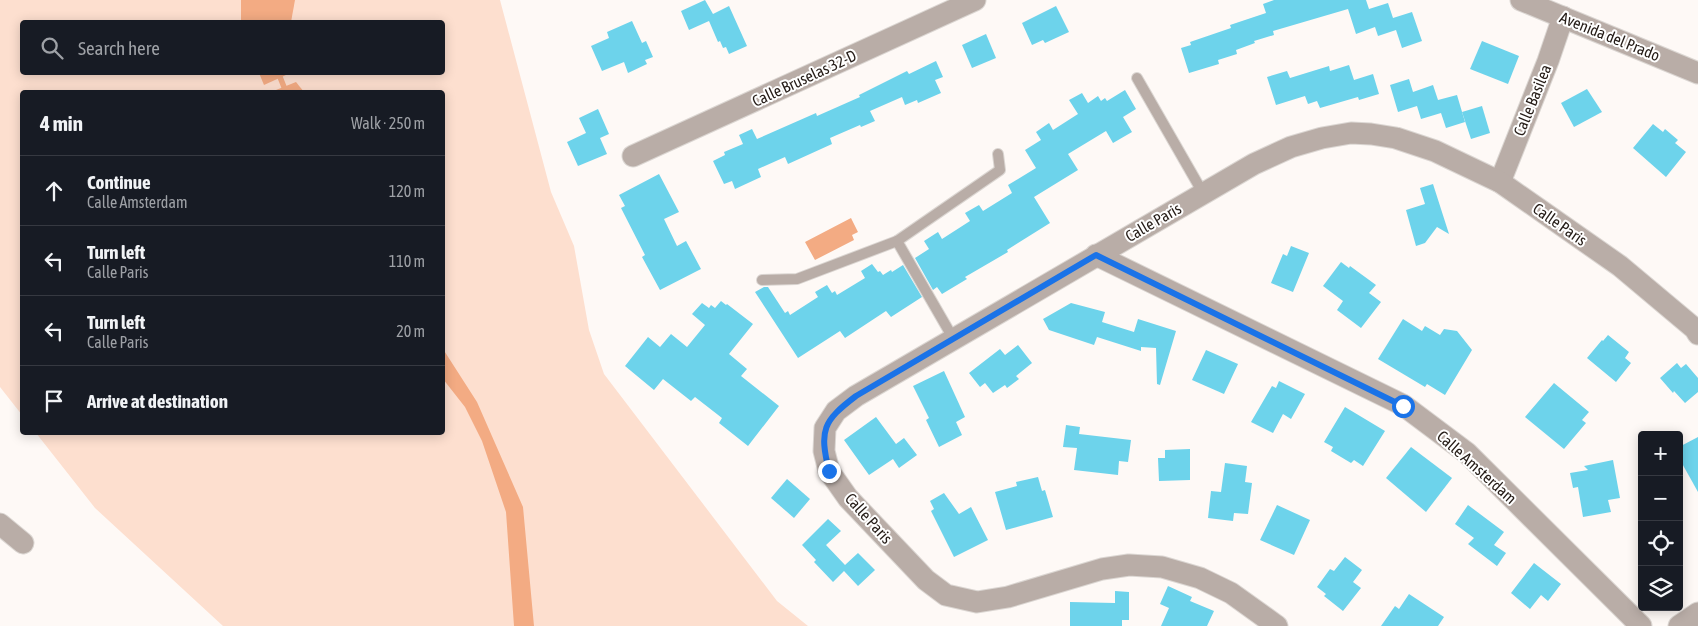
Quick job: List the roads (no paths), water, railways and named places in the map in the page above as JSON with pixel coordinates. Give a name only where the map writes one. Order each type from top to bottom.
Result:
[{"type":"street","name":"Calle Bruselas 32-D","points":[[634,156],[975,0]]},
{"type":"street","name":"Avenida del Prado","points":[[1521,0],[1698,72]]},
{"type":"street","name":"Calle Basilea","points":[[1500,182],[1548,61],[1563,17]]},
{"type":"street","name":"Calle Paris","points":[[1277,626],[1231,593],[1200,578],[1162,567],[1129,565],[1102,569],[1008,597],[977,602],[946,595],[926,580],[848,498],[829,471],[824,450],[825,428],[836,411],[856,396],[1254,164],[1291,147],[1322,138],[1351,133],[1396,138],[1435,151],[1500,182],[1620,266],[1695,329],[1698,334]]},
{"type":"street","name":"Calle Amsterdam","points":[[1096,255],[1403,406],[1467,453],[1641,626]]},
{"type":"street","points":[[0,524],[23,543]]},
{"type":"street","points":[[1679,626],[1698,613]]},
{"type":"lane","points":[[1136,78],[1203,194]]},
{"type":"lane","points":[[762,280],[797,279],[897,241],[1000,170],[998,154]]},
{"type":"lane","points":[[897,241],[953,338]]},
{"type":"waterway","points":[[279,75],[285,90]]}]
